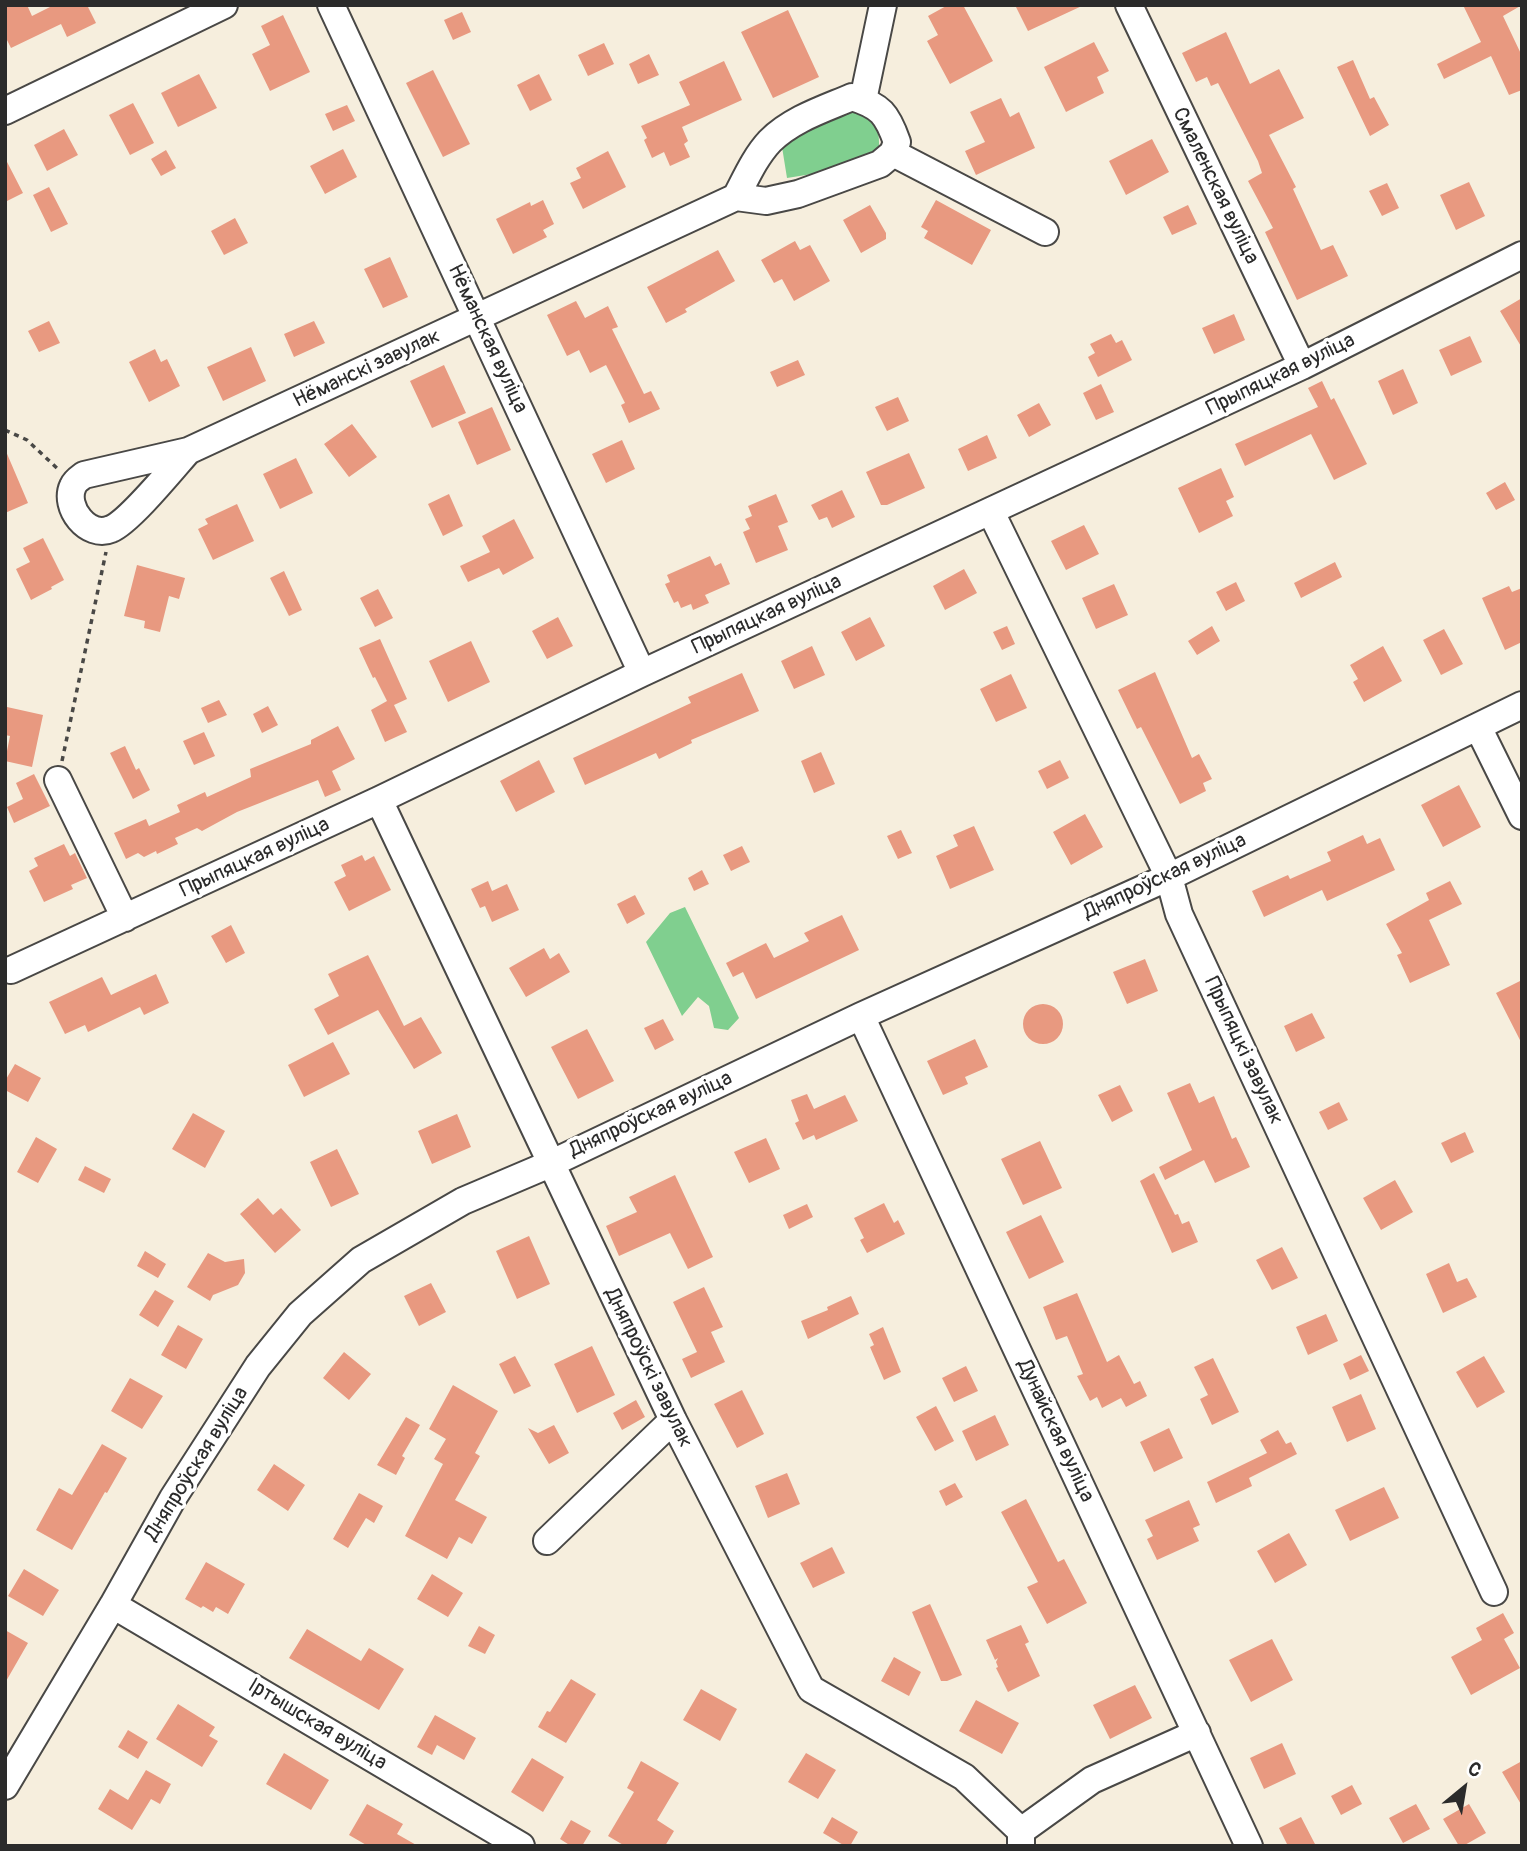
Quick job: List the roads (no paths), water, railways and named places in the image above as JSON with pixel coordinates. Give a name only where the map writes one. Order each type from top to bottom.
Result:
[{"type":"street","points":[[5,111],[224,5]]},
{"type":"street","name":"Нёманская вуліца","points":[[331,5],[642,673]]},
{"type":"street","points":[[863,100],[883,5]]},
{"type":"street","name":"Смаленская вуліца","points":[[1129,5],[1302,366]]},
{"type":"street","points":[[736,197],[752,165],[770,141],[791,124],[852,97],[873,103],[889,119],[897,142],[893,153],[1045,232]]},
{"type":"street","name":"Нёманскі завулак","points":[[188,452],[736,197],[766,201],[798,194],[880,164],[893,153]]},
{"type":"street","name":"Прыпяцкая вуліца","points":[[7,970],[379,800],[642,673],[1302,366],[1522,255]]},
{"type":"street","points":[[188,452],[128,517],[110,530],[84,525],[70,496],[73,484],[84,475],[188,452]]},
{"type":"street","name":"Прыпяцкі завулак","points":[[991,512],[1169,877],[1179,914],[1494,1592]]},
{"type":"street","name":"Дняпроўская вуліца","points":[[5,1786],[180,1487],[258,1366],[300,1314],[361,1260],[463,1201],[550,1164],[861,1016],[1169,877],[1522,705]]},
{"type":"street","points":[[1478,727],[1522,816]]},
{"type":"street","points":[[58,780],[125,918]]},
{"type":"street","name":"Дняпроўскі завулак","points":[[379,800],[673,1420],[811,1689],[964,1777],[1021,1839]]},
{"type":"street","name":"Дунайская вуліца","points":[[861,1016],[1249,1846]]},
{"type":"street","points":[[547,1541],[673,1420]]},
{"type":"street","name":"Іртышская вуліца","points":[[113,1605],[521,1846]]},
{"type":"street","points":[[1021,1839],[1092,1780],[1196,1733]]}]
